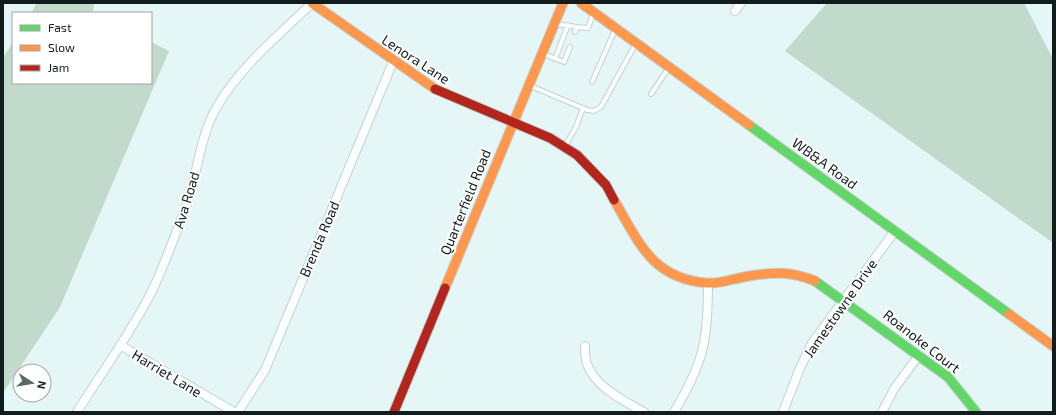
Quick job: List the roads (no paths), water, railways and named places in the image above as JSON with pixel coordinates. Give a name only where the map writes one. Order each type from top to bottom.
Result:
[{"type":"street","name":"Lenora Lane","points":[[312,3],[429,87],[513,122],[564,146],[587,164],[606,185],[642,248],[651,258],[671,274],[682,278],[708,283]]},
{"type":"street","name":"Ava Road","points":[[77,412],[120,345],[152,291],[185,211],[203,137],[217,106],[232,83],[243,70],[312,3]]},
{"type":"street","name":"Quarterfield Road","points":[[394,412],[563,3]]},
{"type":"street","name":"WB&A Road","points":[[581,3],[1053,346]]},
{"type":"street","points":[[735,11],[740,3]]},
{"type":"street","name":"Brenda Road","points":[[238,412],[265,370],[393,62]]},
{"type":"street","name":"Jamestowne Drive","points":[[783,412],[800,368],[812,343],[895,231]]},
{"type":"street","name":"Roanoke Court","points":[[708,283],[776,272],[790,273],[814,280],[844,300],[948,377],[976,412]]},
{"type":"street","points":[[674,412],[695,375],[701,358],[708,324],[708,283]]},
{"type":"street","name":"Harriet Lane","points":[[120,345],[234,412]]},
{"type":"street","points":[[585,346],[587,363],[591,373],[609,390],[644,412]]},
{"type":"street","points":[[882,412],[894,389],[919,355]]},
{"type":"lane","points":[[554,24],[588,28],[594,12]]},
{"type":"lane","points":[[555,59],[568,25]]},
{"type":"lane","points":[[575,32],[577,27]]},
{"type":"lane","points":[[592,82],[616,28]]},
{"type":"lane","points":[[528,85],[583,108],[594,111],[601,107],[636,43]]},
{"type":"lane","points":[[542,54],[564,62],[570,46]]},
{"type":"lane","points":[[651,94],[669,67]]},
{"type":"lane","points":[[564,146],[576,127],[583,108]]}]
